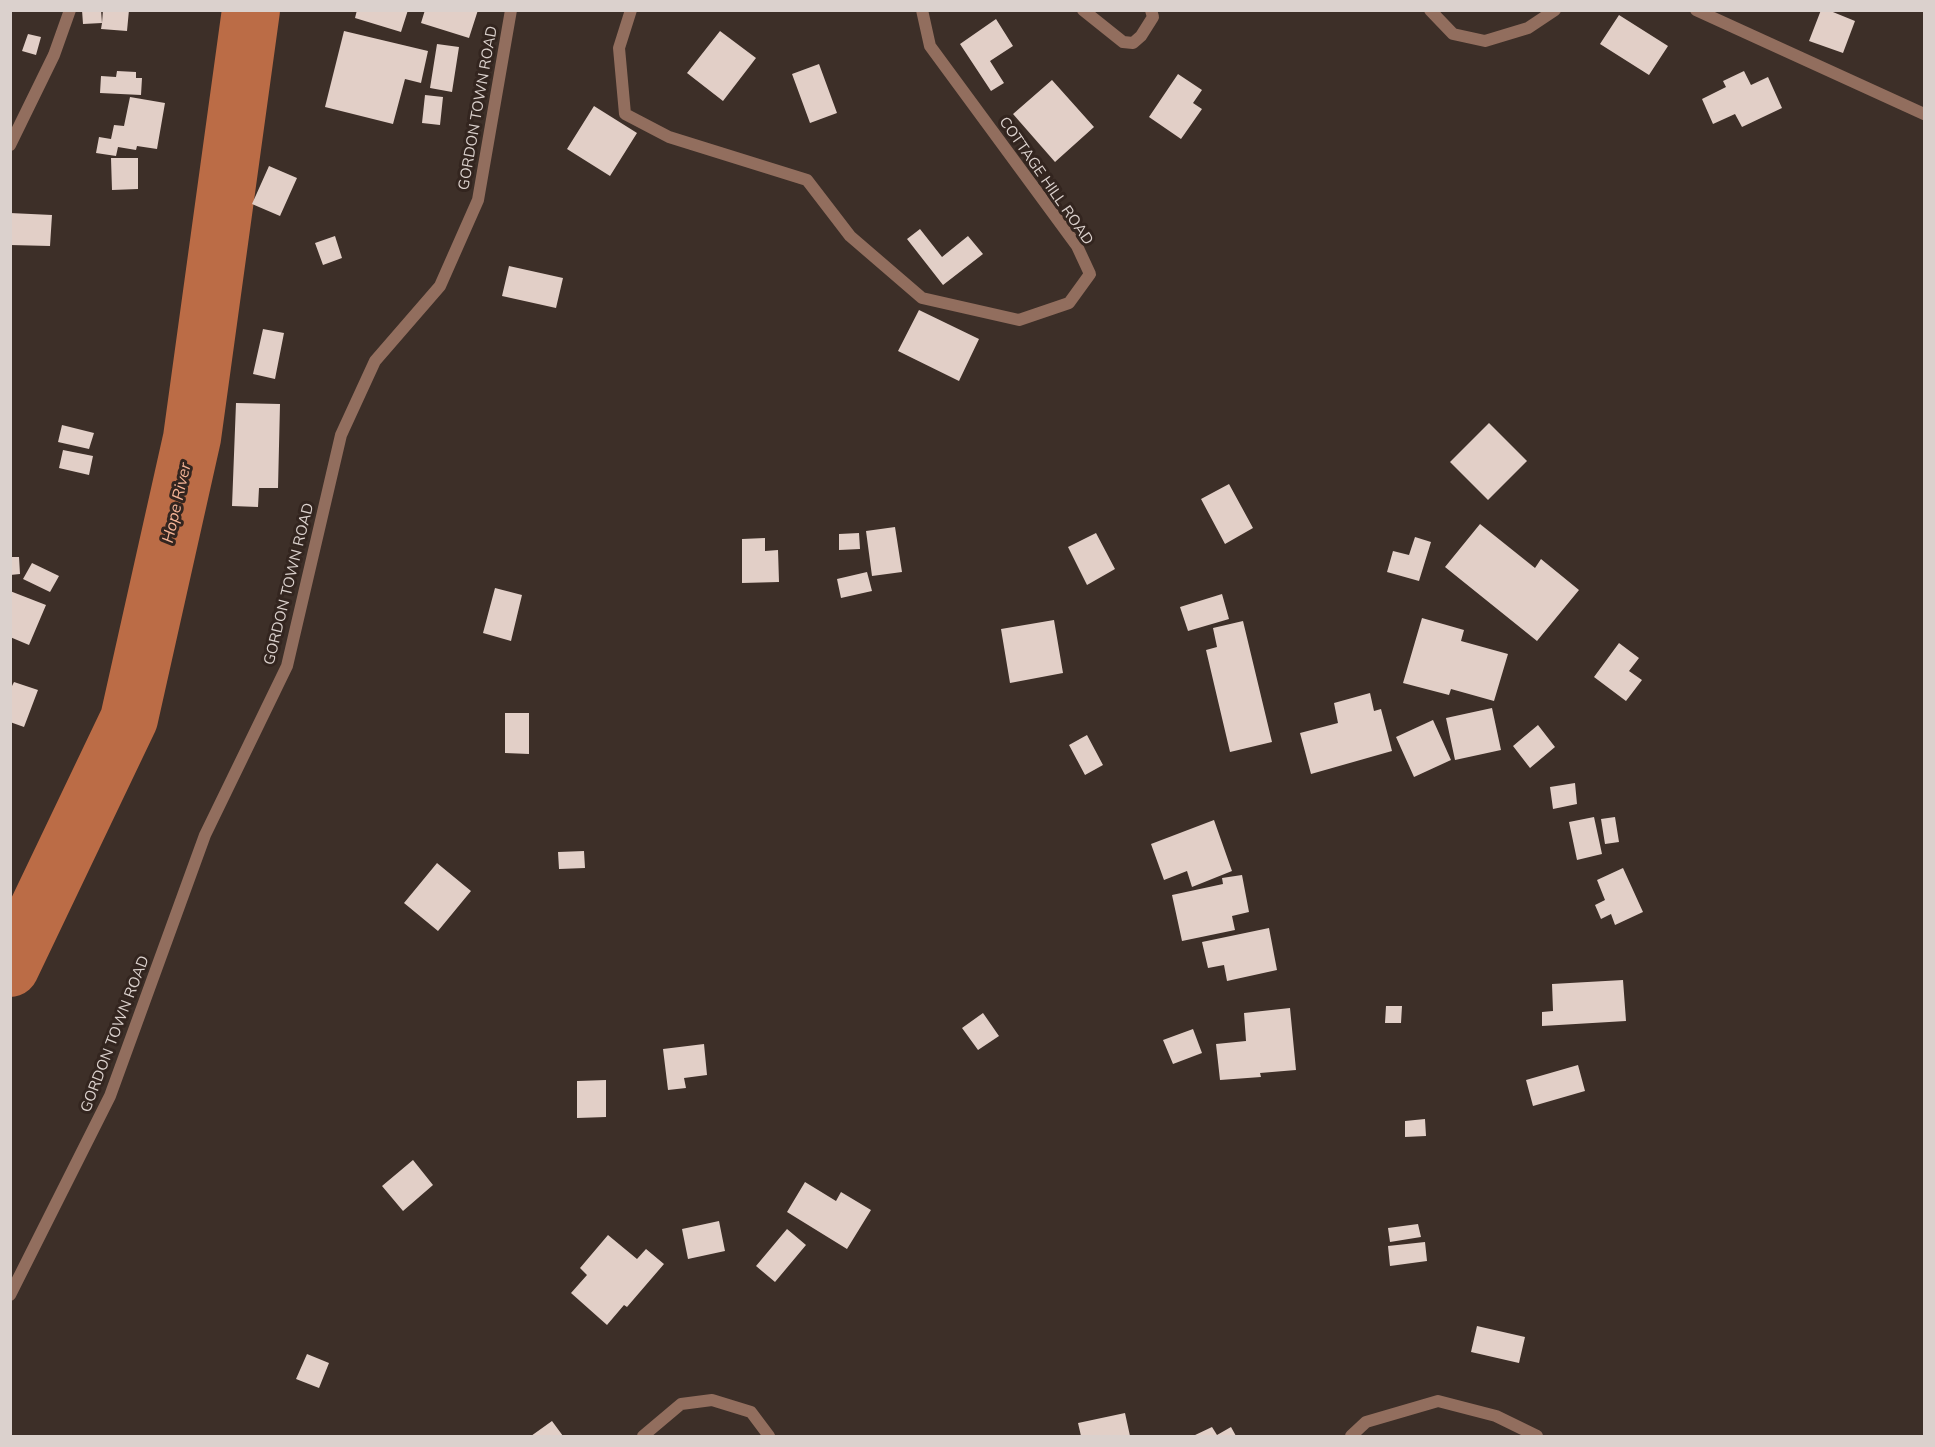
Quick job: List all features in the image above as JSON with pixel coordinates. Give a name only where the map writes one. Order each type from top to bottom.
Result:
[{"type":"street","points":[[10,145],[54,56],[70,10]]},
{"type":"street","name":"GORDON TOWN ROAD","points":[[10,1295],[110,1096],[205,835],[287,666],[341,435],[375,361],[440,286],[478,200],[511,10]]},
{"type":"street","name":"COTTAGE HILL ROAD","points":[[631,10],[620,48],[625,114],[669,137],[807,180],[850,236],[922,298],[1019,320],[1069,303],[1090,274],[1077,246],[930,46],[922,10]]},
{"type":"street","points":[[1083,10],[1124,42],[1133,43],[1141,36],[1153,17],[1151,10]]},
{"type":"street","points":[[1430,10],[1453,34],[1485,41],[1528,28],[1555,10]]},
{"type":"street","points":[[1696,10],[1924,114]]},
{"type":"street","points":[[644,1437],[681,1404],[712,1400],[751,1412],[770,1437]]},
{"type":"street","points":[[1351,1437],[1366,1422],[1438,1401],[1496,1416],[1537,1437]]},
{"type":"building","points":[[82,10],[101,10],[102,23],[83,24]]},
{"type":"building","points":[[103,10],[129,10],[127,31],[101,29]]},
{"type":"building","points":[[357,10],[408,10],[401,32],[355,18]]},
{"type":"building","points":[[425,10],[478,10],[469,38],[421,23]]},
{"type":"building","points":[[1821,10],[1828,10],[1855,21],[1843,53],[1809,41]]},
{"type":"building","points":[[1619,15],[1668,46],[1649,75],[1600,44]]},
{"type":"building","points":[[996,19],[1013,46],[990,61],[1004,83],[991,91],[960,44]]},
{"type":"building","points":[[344,31],[428,51],[421,83],[405,79],[393,124],[325,107]]},
{"type":"building","points":[[720,31],[756,58],[723,101],[687,73]]},
{"type":"building","points":[[28,34],[41,37],[36,55],[22,51]]},
{"type":"building","points":[[437,44],[459,47],[452,92],[430,88]]},
{"type":"building","points":[[819,64],[837,113],[810,123],[792,74]]},
{"type":"building","points":[[117,71],[136,72],[136,78],[142,78],[141,95],[100,93],[101,76],[116,77]]},
{"type":"building","points":[[1744,71],[1751,85],[1768,77],[1782,108],[1742,127],[1735,114],[1713,124],[1702,99],[1726,87],[1723,81]]},
{"type":"building","points":[[1178,74],[1202,90],[1193,103],[1202,109],[1181,139],[1149,117]]},
{"type":"building","points":[[1052,80],[1094,127],[1055,162],[1013,114]]},
{"type":"building","points":[[425,95],[443,97],[440,125],[422,123]]},
{"type":"building","points":[[130,97],[165,103],[157,149],[137,146],[136,150],[118,147],[116,156],[96,153],[99,137],[111,139],[114,125],[124,126]]},
{"type":"building","points":[[594,106],[637,133],[610,176],[567,149]]},
{"type":"building","points":[[111,158],[138,158],[138,189],[112,190]]},
{"type":"building","points":[[269,166],[297,178],[280,216],[252,204]]},
{"type":"building","points":[[10,213],[52,215],[50,246],[10,245]]},
{"type":"building","points":[[920,229],[942,257],[968,236],[983,254],[943,285],[907,239]]},
{"type":"building","points":[[335,236],[342,258],[323,265],[315,243]]},
{"type":"building","points":[[509,266],[563,278],[556,308],[502,296]]},
{"type":"building","points":[[919,310],[979,339],[959,381],[898,351]]},
{"type":"building","points":[[263,329],[284,333],[275,379],[253,374]]},
{"type":"building","points":[[236,403],[280,404],[278,488],[259,488],[258,507],[232,506]]},
{"type":"building","points":[[1489,423],[1527,461],[1488,500],[1450,462]]},
{"type":"building","points":[[62,425],[94,433],[89,449],[58,442]]},
{"type":"building","points":[[63,450],[93,456],[89,475],[59,468]]},
{"type":"building","points":[[1229,484],[1253,528],[1225,544],[1201,499]]},
{"type":"building","points":[[1480,524],[1535,568],[1541,559],[1579,590],[1537,641],[1445,567]]},
{"type":"building","points":[[895,527],[902,572],[872,576],[866,531]]},
{"type":"building","points":[[859,533],[860,549],[839,550],[839,534]]},
{"type":"building","points":[[1096,533],[1115,569],[1087,585],[1068,547]]},
{"type":"building","points":[[1415,537],[1431,542],[1419,581],[1387,572],[1393,551],[1409,555]]},
{"type":"building","points":[[765,538],[765,551],[778,550],[779,582],[742,583],[742,539]]},
{"type":"building","points":[[10,557],[19,557],[20,574],[10,575]]},
{"type":"building","points":[[32,563],[59,576],[50,592],[23,579]]},
{"type":"building","points":[[867,572],[872,591],[841,598],[837,579]]},
{"type":"building","points":[[495,588],[522,595],[511,641],[483,633]]},
{"type":"building","points":[[10,591],[46,605],[29,645],[10,637]]},
{"type":"building","points":[[1222,594],[1229,619],[1188,631],[1180,607]]},
{"type":"building","points":[[1422,618],[1464,630],[1461,641],[1508,654],[1494,701],[1451,689],[1449,695],[1403,683]]},
{"type":"building","points":[[1054,620],[1063,673],[1010,683],[1001,629]]},
{"type":"building","points":[[1243,621],[1272,742],[1230,752],[1206,650],[1217,647],[1213,628]]},
{"type":"building","points":[[1619,643],[1639,658],[1629,671],[1642,680],[1626,701],[1594,677]]},
{"type":"building","points":[[14,682],[38,690],[24,727],[10,722],[10,690]]},
{"type":"building","points":[[1370,693],[1374,711],[1381,709],[1392,751],[1311,774],[1300,733],[1338,723],[1334,703]]},
{"type":"building","points":[[1492,708],[1501,750],[1455,760],[1446,718]]},
{"type":"building","points":[[505,713],[529,713],[529,754],[505,753]]},
{"type":"building","points":[[1433,720],[1451,760],[1414,777],[1396,737]]},
{"type":"building","points":[[1538,725],[1555,747],[1530,768],[1513,746]]},
{"type":"building","points":[[1087,735],[1103,765],[1085,775],[1069,745]]},
{"type":"building","points":[[1575,783],[1577,804],[1553,809],[1550,787]]},
{"type":"building","points":[[1594,817],[1602,854],[1577,860],[1569,822]]},
{"type":"building","points":[[1615,817],[1619,842],[1605,844],[1601,819]]},
{"type":"building","points":[[1214,820],[1232,871],[1192,887],[1187,871],[1164,880],[1151,844]]},
{"type":"building","points":[[584,851],[585,868],[559,869],[558,852]]},
{"type":"building","points":[[437,863],[471,891],[438,931],[404,903]]},
{"type":"building","points":[[1623,868],[1643,912],[1615,925],[1611,914],[1601,919],[1595,905],[1605,900],[1597,880]]},
{"type":"building","points":[[1242,875],[1249,912],[1232,916],[1235,930],[1182,941],[1172,895],[1223,884],[1222,878]]},
{"type":"building","points":[[1269,928],[1277,970],[1227,981],[1224,965],[1208,968],[1202,942]]},
{"type":"building","points":[[1623,980],[1626,1021],[1542,1026],[1542,1012],[1553,1011],[1552,984]]},
{"type":"building","points":[[1386,1006],[1402,1006],[1401,1023],[1385,1023]]},
{"type":"building","points":[[1290,1008],[1296,1070],[1260,1073],[1261,1077],[1220,1080],[1216,1044],[1246,1041],[1244,1013]]},
{"type":"building","points":[[983,1013],[999,1036],[978,1050],[962,1028]]},
{"type":"building","points":[[1193,1029],[1202,1053],[1173,1064],[1163,1040]]},
{"type":"building","points":[[704,1044],[707,1075],[684,1078],[686,1088],[668,1090],[663,1049]]},
{"type":"building","points":[[1578,1065],[1585,1091],[1533,1106],[1526,1080]]},
{"type":"building","points":[[606,1080],[606,1117],[577,1118],[577,1081]]},
{"type":"building","points":[[1425,1119],[1426,1136],[1405,1137],[1405,1121]]},
{"type":"building","points":[[413,1160],[433,1185],[403,1211],[382,1186]]},
{"type":"building","points":[[805,1182],[836,1201],[841,1192],[871,1210],[847,1249],[787,1212]]},
{"type":"building","points":[[719,1221],[725,1251],[688,1259],[682,1229]]},
{"type":"building","points":[[1418,1224],[1421,1237],[1390,1242],[1388,1228]]},
{"type":"building","points":[[787,1229],[806,1245],[775,1282],[756,1266]]},
{"type":"building","points":[[608,1235],[637,1259],[646,1249],[664,1264],[627,1307],[624,1305],[607,1325],[571,1293],[587,1275],[580,1268]]},
{"type":"building","points":[[1425,1242],[1427,1261],[1390,1266],[1388,1246]]},
{"type":"building","points":[[1477,1326],[1525,1337],[1519,1363],[1471,1352]]},
{"type":"building","points":[[307,1354],[329,1363],[319,1388],[296,1379]]},
{"type":"building","points":[[1125,1413],[1130,1436],[1081,1436],[1078,1423]]},
{"type":"building","points":[[552,1421],[563,1436],[531,1436]]},
{"type":"building","points":[[1212,1427],[1217,1435],[1231,1427],[1236,1436],[1193,1436]]},
{"type":"waterway","name":"Hope River","points":[[10,968],[129,719],[192,438],[251,10]]}]
